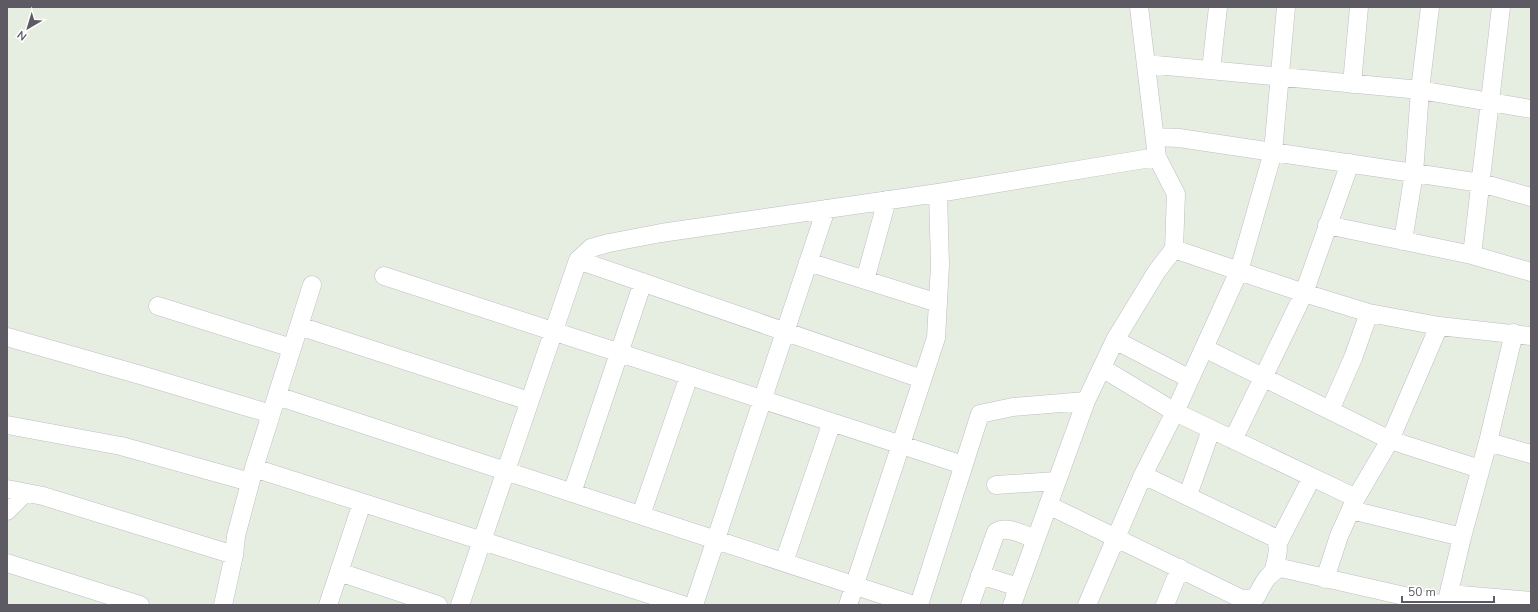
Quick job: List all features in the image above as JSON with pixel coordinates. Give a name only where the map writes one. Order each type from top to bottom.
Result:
[{"type":"street","points":[[1012,605],[1086,401],[1115,340],[1156,271],[1174,249],[1176,194],[1157,157],[1139,7]]},
{"type":"street","points":[[1211,70],[1218,7]]},
{"type":"street","points":[[1086,605],[1143,475],[1175,412],[1239,271],[1272,152],[1286,7]]},
{"type":"street","points":[[1352,84],[1359,7]]},
{"type":"street","points":[[1403,240],[1414,173],[1420,90],[1430,7]]},
{"type":"street","points":[[1472,255],[1501,7]]},
{"type":"street","points":[[1146,64],[1420,90],[1531,109]]},
{"type":"street","points":[[1155,137],[1179,138],[1481,183],[1531,197]]},
{"type":"street","points":[[460,605],[578,260],[591,248],[609,243],[661,234],[938,193],[1157,157]]},
{"type":"street","points":[[1233,440],[1304,293],[1350,163]]},
{"type":"street","points":[[848,605],[936,338],[940,265],[938,193]]},
{"type":"street","points":[[865,280],[887,200]]},
{"type":"street","points":[[694,605],[826,209]]},
{"type":"street","points":[[1327,225],[1530,267]]},
{"type":"street","points":[[1174,249],[1304,293],[1369,313],[1439,326],[1523,335],[1480,469],[1446,601]]},
{"type":"street","points":[[578,260],[922,379]]},
{"type":"street","points":[[808,262],[938,303]]},
{"type":"street","points":[[384,276],[963,465]]},
{"type":"street","points":[[572,492],[643,282]]},
{"type":"street","points":[[223,605],[234,555],[236,536],[252,475],[312,285]]},
{"type":"street","points":[[158,306],[292,348]]},
{"type":"street","points":[[1330,410],[1369,313]]},
{"type":"street","points":[[299,326],[529,401]]},
{"type":"street","points":[[1325,579],[1339,536],[1353,504],[1390,440],[1439,326]]},
{"type":"street","points":[[7,337],[271,414]]},
{"type":"street","points":[[1115,340],[1190,379]]},
{"type":"street","points":[[1204,348],[1390,440],[1480,469]]},
{"type":"street","points":[[1102,368],[1175,412],[1312,477],[1353,504],[1462,536]]},
{"type":"street","points":[[641,515],[689,376]]},
{"type":"street","points":[[277,396],[914,605]]},
{"type":"street","points":[[919,605],[980,414],[1013,407],[1086,401]]},
{"type":"street","points":[[784,562],[832,422]]},
{"type":"street","points":[[7,425],[121,446],[252,475],[362,503],[683,605]]},
{"type":"street","points":[[1188,495],[1211,430]]},
{"type":"street","points":[[1488,442],[1531,454]]},
{"type":"street","points":[[1143,475],[1188,495],[1275,538],[1278,543]]},
{"type":"street","points":[[1274,570],[1278,543],[1312,477]]},
{"type":"street","points":[[996,485],[1056,481]]},
{"type":"street","points":[[7,489],[50,498],[234,555]]},
{"type":"street","points":[[7,511],[26,493]]},
{"type":"street","points":[[328,605],[362,503]]},
{"type":"street","points":[[1048,505],[1244,600],[1256,597],[1266,578],[1274,570],[1286,568],[1325,579],[1446,601],[1531,601]]},
{"type":"street","points":[[970,605],[996,532],[1000,529],[1009,530],[1035,539]]},
{"type":"street","points":[[7,563],[140,605]]},
{"type":"street","points":[[1165,605],[1180,568]]},
{"type":"street","points":[[339,572],[438,605]]},
{"type":"street","points":[[980,575],[1018,587]]}]
